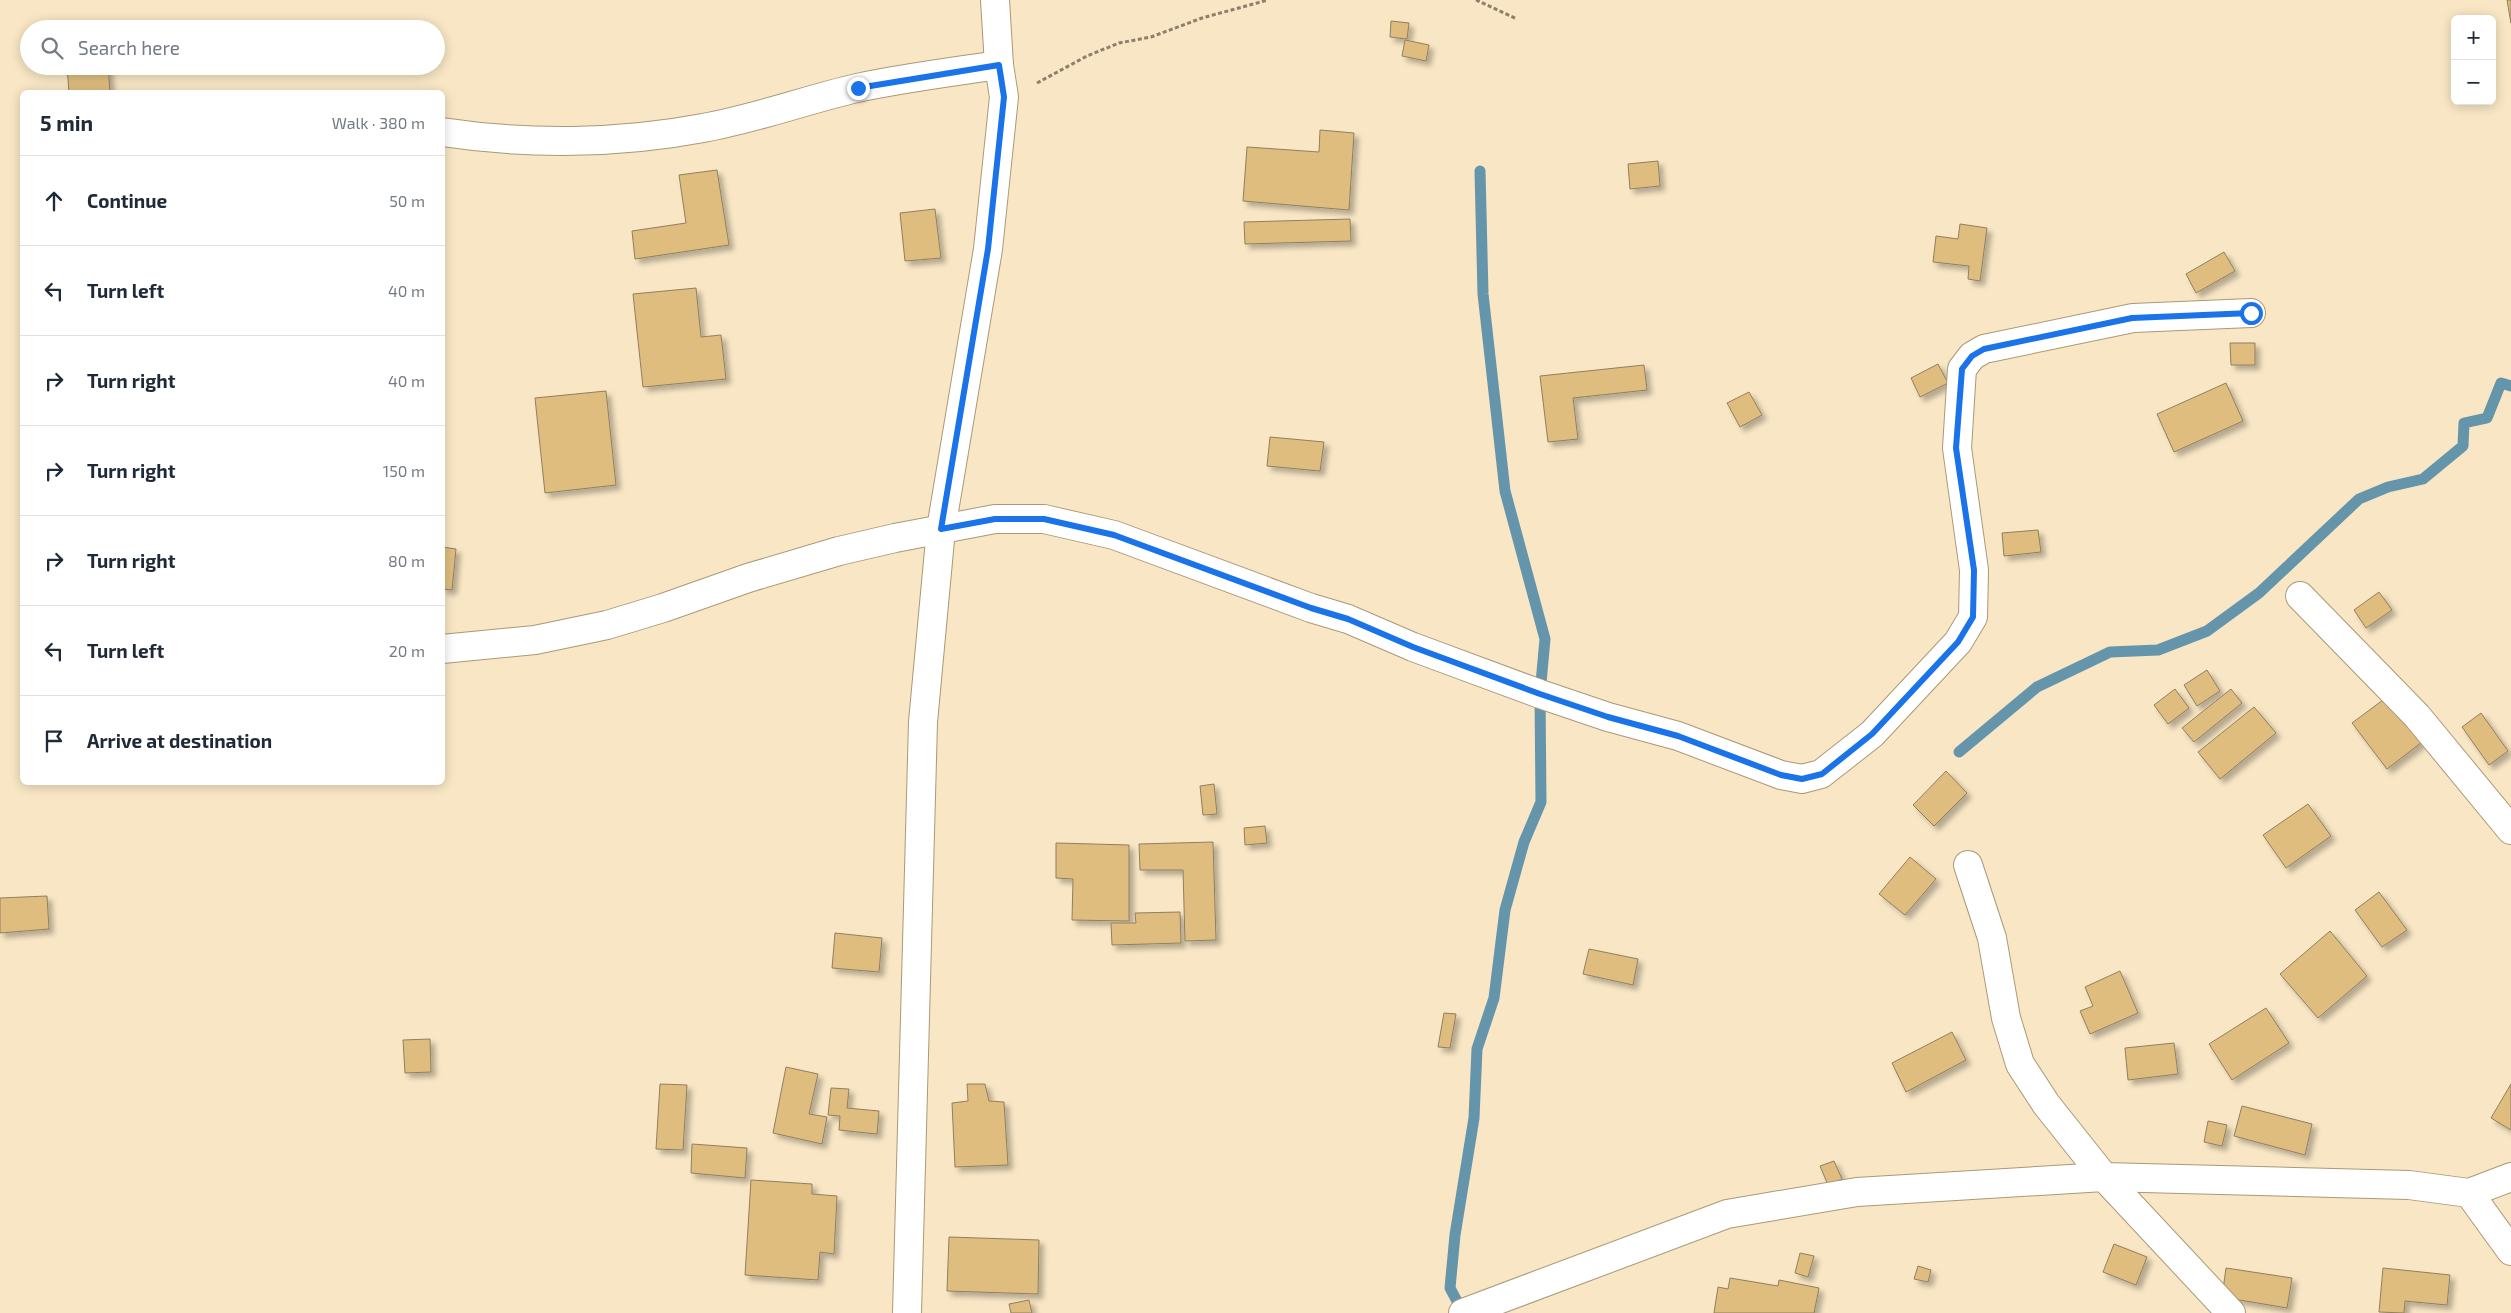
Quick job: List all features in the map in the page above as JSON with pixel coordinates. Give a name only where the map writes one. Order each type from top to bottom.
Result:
[{"type":"street","points":[[907,1313],[923,722],[941,529],[988,249],[1004,97],[999,65],[995,0]]},
{"type":"street","points":[[445,132],[472,137],[537,140],[642,138],[705,128],[858,88],[999,65]]},
{"type":"street","points":[[445,649],[536,640],[607,625],[839,551],[995,519],[1044,519],[1114,535],[1311,608],[1348,619],[1413,647],[1540,694],[1608,717],[1678,736],[1781,775],[1802,779],[1822,774],[1872,734],[1958,642],[1973,617],[1974,570],[1956,448],[1962,369],[1972,356],[1984,349],[2132,318],[2251,313]]},
{"type":"street","points":[[2300,596],[2417,716],[2511,830]]},
{"type":"street","points":[[1968,865],[1992,938],[2006,1018],[2020,1064],[2046,1104],[2104,1177],[2231,1313]]},
{"type":"street","points":[[1463,1313],[1727,1214],[1857,1192],[2104,1177],[2409,1185],[2469,1193],[2511,1177]]},
{"type":"street","points":[[2469,1193],[2511,1251]]},
{"type":"path","points":[[1004,97],[1050,76],[1087,56],[1119,43],[1151,37],[1202,18],[1268,0]]},
{"type":"path","points":[[1476,0],[1517,19]]},
{"type":"building","points":[[2507,0],[2511,0],[2511,23]]},
{"type":"building","points":[[1391,21],[1409,23],[1407,39],[1390,37]]},
{"type":"building","points":[[1405,40],[1429,45],[1426,61],[1402,56]]},
{"type":"building","points":[[68,75],[109,75],[110,90],[69,90]]},
{"type":"building","points":[[1320,130],[1354,133],[1349,210],[1243,201],[1247,147],[1319,152]]},
{"type":"building","points":[[1658,161],[1660,186],[1630,189],[1628,164]]},
{"type":"building","points":[[717,170],[729,245],[635,259],[632,231],[686,223],[679,175]]},
{"type":"building","points":[[935,209],[941,258],[905,261],[900,213]]},
{"type":"building","points":[[1350,219],[1351,241],[1245,244],[1244,222]]},
{"type":"building","points":[[1960,224],[1987,228],[1980,281],[1968,279],[1969,266],[1933,262],[1936,236],[1958,239]]},
{"type":"building","points":[[2224,252],[2235,271],[2196,293],[2186,274]]},
{"type":"building","points":[[696,288],[701,337],[721,335],[726,379],[643,387],[633,294]]},
{"type":"building","points":[[2230,343],[2255,343],[2255,365],[2231,365]]},
{"type":"building","points":[[1938,364],[1948,383],[1920,397],[1911,378]]},
{"type":"building","points":[[1644,365],[1647,390],[1573,398],[1578,439],[1548,442],[1540,376]]},
{"type":"building","points":[[2226,383],[2243,421],[2174,452],[2157,414]]},
{"type":"building","points":[[606,391],[616,485],[545,493],[535,398]]},
{"type":"building","points":[[1749,392],[1762,415],[1740,427],[1727,403]]},
{"type":"building","points":[[1270,437],[1324,442],[1320,471],[1267,466]]},
{"type":"building","points":[[2038,530],[2041,552],[2004,556],[2002,533]]},
{"type":"building","points":[[445,547],[456,549],[452,590],[445,589]]},
{"type":"building","points":[[2379,592],[2392,610],[2366,628],[2354,610]]},
{"type":"building","points":[[2207,670],[2220,691],[2197,706],[2184,685]]},
{"type":"building","points":[[2175,689],[2189,708],[2168,724],[2154,705]]},
{"type":"building","points":[[2231,689],[2242,703],[2194,742],[2182,728]]},
{"type":"building","points":[[2387,697],[2422,742],[2387,769],[2352,723]]},
{"type":"building","points":[[2254,707],[2276,733],[2220,779],[2198,752]]},
{"type":"building","points":[[2481,713],[2508,751],[2489,765],[2462,727]]},
{"type":"building","points":[[1946,771],[1967,793],[1934,826],[1913,805]]},
{"type":"building","points":[[1214,784],[1217,814],[1203,815],[1200,786]]},
{"type":"building","points":[[2308,804],[2331,836],[2286,868],[2263,835]]},
{"type":"building","points":[[1265,826],[1267,843],[1245,845],[1244,828]]},
{"type":"building","points":[[1213,842],[1216,940],[1185,941],[1183,870],[1140,870],[1139,844]]},
{"type":"building","points":[[1056,843],[1129,845],[1129,921],[1072,920],[1073,879],[1056,878]]},
{"type":"building","points":[[1910,857],[1936,879],[1905,915],[1879,894]]},
{"type":"building","points":[[2379,892],[2407,930],[2382,947],[2355,910]]},
{"type":"building","points":[[47,896],[49,929],[0,933],[0,898]]},
{"type":"building","points":[[1180,912],[1181,943],[1112,945],[1111,923],[1136,923],[1135,913]]},
{"type":"building","points":[[2330,931],[2367,976],[2318,1018],[2280,974]]},
{"type":"building","points":[[835,933],[882,938],[879,972],[832,968]]},
{"type":"building","points":[[1589,949],[1638,959],[1633,985],[1583,974]]},
{"type":"building","points":[[2120,971],[2138,1013],[2090,1034],[2080,1011],[2093,1006],[2085,987]]},
{"type":"building","points":[[2266,1008],[2289,1043],[2232,1080],[2209,1044]]},
{"type":"building","points":[[1444,1013],[1456,1014],[1450,1048],[1438,1047]]},
{"type":"building","points":[[1952,1032],[1966,1060],[1906,1092],[1892,1063]]},
{"type":"building","points":[[430,1039],[431,1072],[405,1073],[403,1040]]},
{"type":"building","points":[[2174,1043],[2178,1074],[2128,1080],[2125,1048]]},
{"type":"building","points":[[786,1067],[818,1074],[809,1114],[827,1117],[822,1144],[773,1133]]},
{"type":"building","points":[[660,1084],[687,1085],[683,1150],[656,1149]]},
{"type":"building","points":[[967,1084],[985,1084],[989,1101],[1004,1102],[1008,1165],[955,1167],[952,1103],[968,1101]]},
{"type":"building","points":[[2511,1084],[2511,1130],[2491,1118]]},
{"type":"building","points":[[831,1088],[849,1089],[847,1108],[879,1111],[877,1134],[839,1130],[840,1116],[828,1115]]},
{"type":"building","points":[[2242,1106],[2312,1124],[2305,1155],[2234,1136]]},
{"type":"building","points":[[2208,1121],[2227,1125],[2222,1146],[2204,1142]]},
{"type":"building","points":[[692,1144],[747,1148],[745,1178],[691,1173]]},
{"type":"building","points":[[1834,1161],[1842,1179],[1828,1185],[1820,1166]]},
{"type":"building","points":[[751,1180],[812,1184],[812,1194],[837,1196],[834,1254],[820,1252],[818,1280],[745,1275]]},
{"type":"building","points":[[949,1237],[1039,1240],[1038,1294],[947,1291]]},
{"type":"building","points":[[2114,1244],[2147,1257],[2136,1285],[2103,1272]]},
{"type":"building","points":[[1800,1253],[1814,1256],[1808,1277],[1795,1273]]},
{"type":"building","points":[[1918,1266],[1931,1270],[1928,1282],[1914,1279]]},
{"type":"building","points":[[2226,1268],[2292,1278],[2287,1308],[2222,1297]]},
{"type":"building","points":[[2383,1268],[2450,1275],[2447,1305],[2405,1301],[2404,1313],[2379,1312]]},
{"type":"building","points":[[1730,1278],[1778,1286],[1779,1280],[1819,1288],[1814,1313],[1714,1313],[1718,1287],[1728,1289]]},
{"type":"building","points":[[1029,1300],[1032,1313],[1011,1313],[1009,1304]]},
{"type":"waterway","points":[[1459,1313],[1459,1305],[1450,1288],[1455,1235],[1474,1118],[1477,1049],[1494,998],[1505,910],[1524,842],[1541,802],[1540,694],[1545,639],[1505,491],[1483,294],[1480,171]]},
{"type":"waterway","points":[[1959,752],[2037,687],[2110,652],[2158,650],[2207,631],[2259,593],[2359,499],[2388,487],[2423,479],[2463,446],[2464,423],[2487,418],[2501,383],[2511,386]]},
{"type":"route","points":[[858,88],[999,65],[1004,97],[988,249],[941,529],[995,519],[1044,519],[1114,535],[1311,608],[1348,619],[1413,647],[1540,694],[1608,717],[1678,736],[1781,775],[1802,779],[1822,774],[1872,734],[1958,642],[1973,617],[1974,570],[1956,448],[1962,369],[1972,356],[1984,349],[2132,318],[2251,313]]}]
